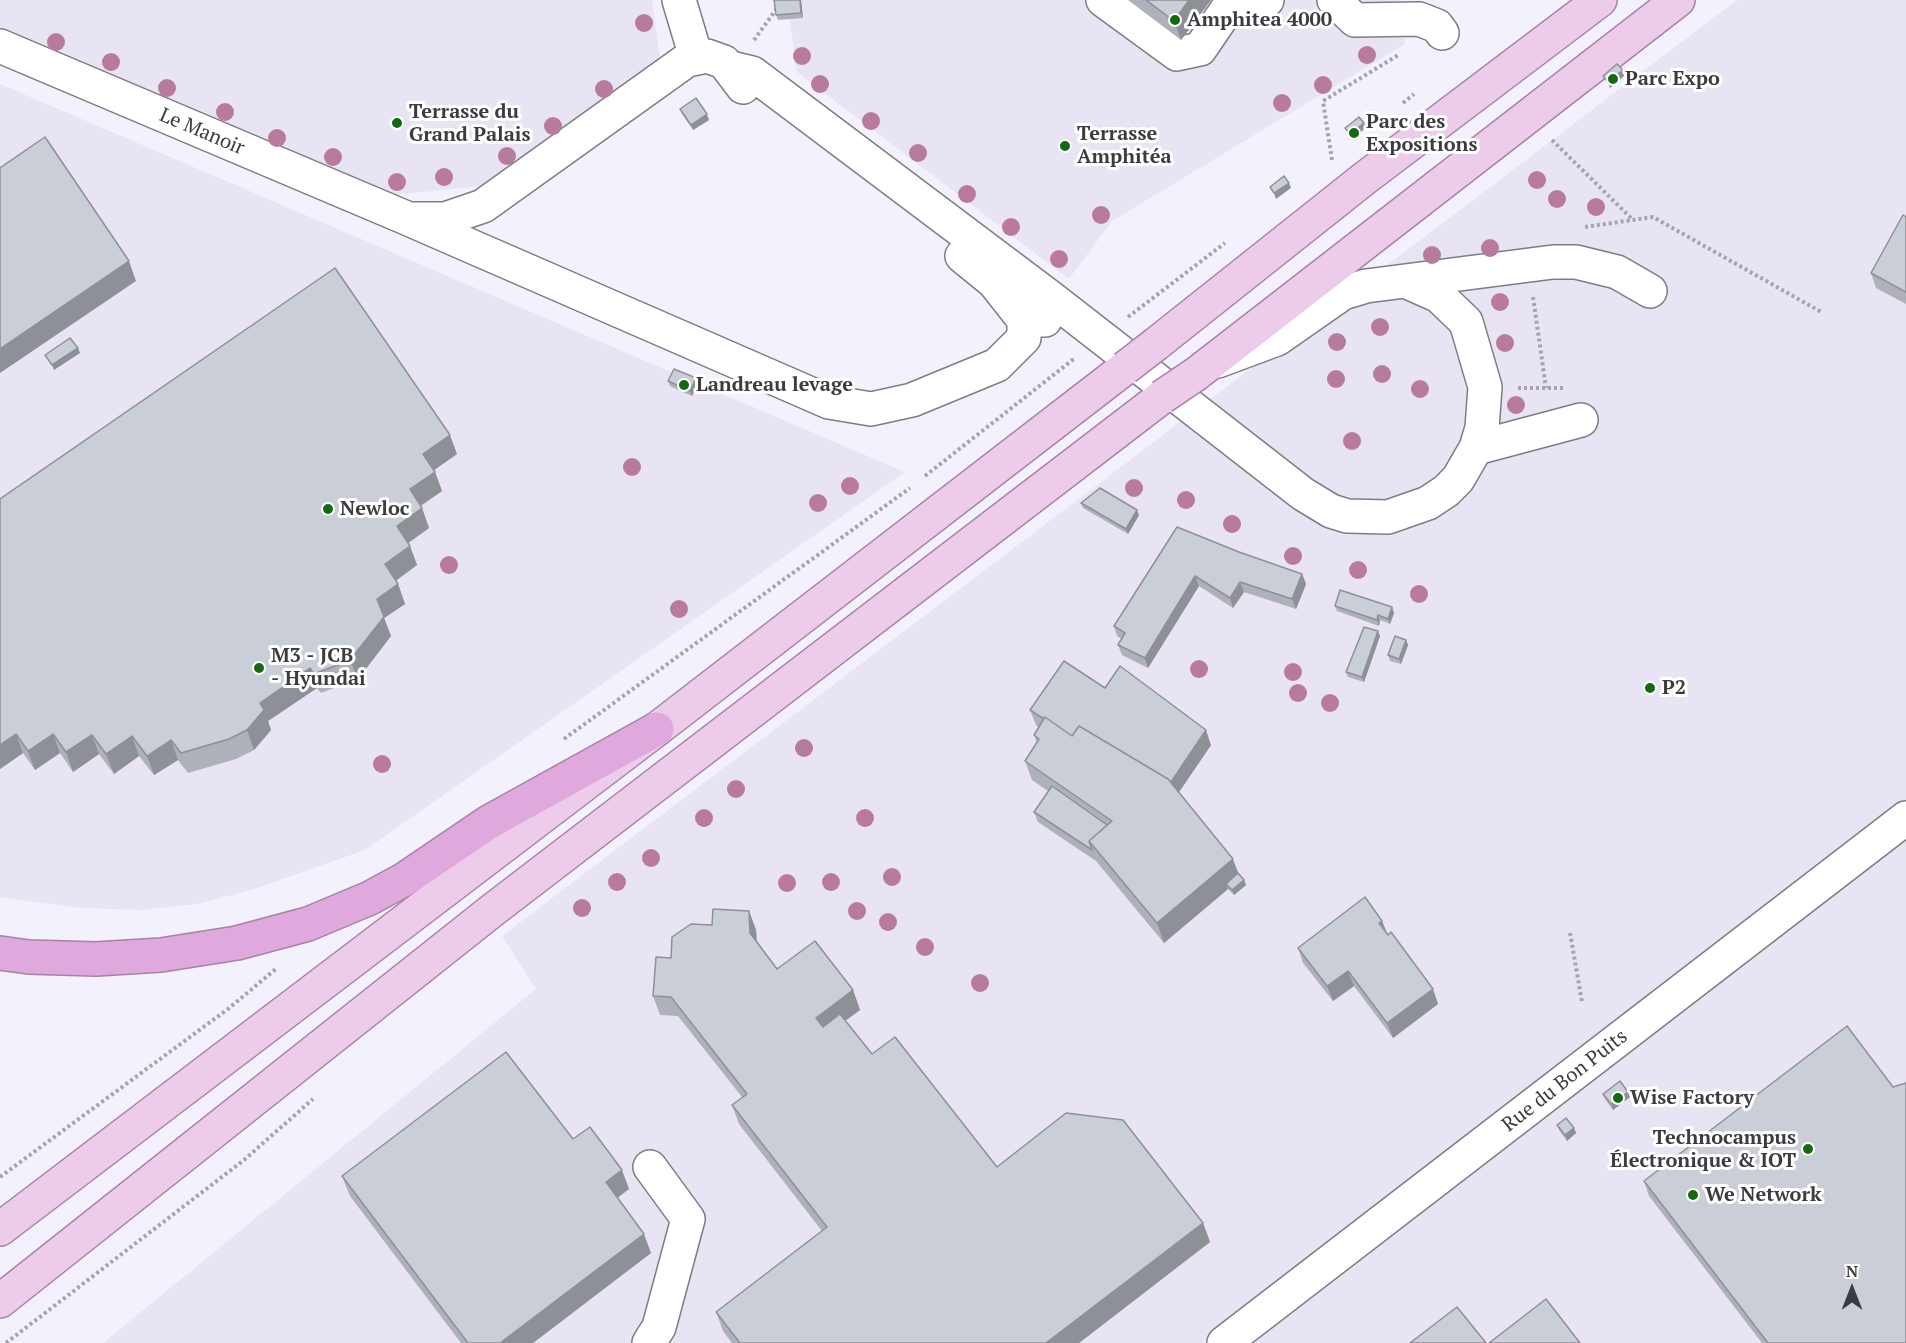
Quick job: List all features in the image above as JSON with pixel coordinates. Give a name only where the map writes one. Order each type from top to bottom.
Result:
[{"type":"highway","points":[[0,953],[29,957],[96,959],[161,955],[237,943],[308,924],[388,889],[440,858],[489,822],[657,729]]},
{"type":"main road","points":[[0,1229],[657,729],[1156,344],[1365,178],[1600,0]]},
{"type":"main road","points":[[0,1300],[494,909],[1162,397],[1203,369],[1678,0]]},
{"type":"street","points":[[679,0],[696,57]]},
{"type":"street","points":[[1103,0],[1177,54],[1200,49],[1230,5],[1267,0]]},
{"type":"street","points":[[1334,0],[1355,21],[1430,26]]},
{"type":"street","name":"Le Manoir","points":[[0,46],[404,217],[829,402],[872,409],[912,400],[997,365],[1040,318],[854,169],[742,85],[740,58]]},
{"type":"street","points":[[404,217],[445,219],[483,206],[687,60],[696,57],[740,58],[752,73],[1042,291],[1316,503],[1347,516],[1368,518],[1389,517],[1410,511],[1446,492],[1468,464],[1476,448],[1485,408],[1485,387],[1471,333],[1450,304],[1439,296],[1405,281]]},
{"type":"street","points":[[1203,369],[1277,339],[1343,293],[1366,286],[1553,262],[1576,262],[1617,272],[1650,291]]},
{"type":"street","points":[[1476,448],[1581,420]]},
{"type":"street","name":"Rue du Bon Puits","points":[[1224,1343],[1906,818]]},
{"type":"street","points":[[649,1343],[659,1327],[688,1219],[650,1167]]},
{"type":"path","points":[[740,58],[779,6],[788,6]]},
{"type":"path","points":[[1332,160],[1323,101],[1416,45],[1430,26]]},
{"type":"path","points":[[1552,140],[1632,220]]},
{"type":"path","points":[[1579,228],[1653,217],[1823,313]]},
{"type":"path","points":[[1124,320],[1226,242]]},
{"type":"path","points":[[1532,290],[1546,388]]},
{"type":"path","points":[[1515,387],[1568,388]]},
{"type":"path","points":[[1570,933],[1582,1002]]},
{"type":"path","points":[[6,1343],[244,1160],[314,1098]]},
{"type":"shaded area","name":"Terrasse du Grand Palais","points":[[0,0],[652,0],[660,59],[482,186],[393,195],[0,27]]},
{"type":"shaded area","name":"Terrasse Amphitéa","points":[[787,0],[1399,0],[1405,44],[1112,221],[1069,279],[797,72]]},
{"type":"shaded area","points":[[1737,0],[1906,0],[1906,1343],[103,1343],[536,989],[502,936]]},
{"type":"shaded area","points":[[0,84],[905,472],[365,850],[254,889],[198,904],[141,910],[81,908],[0,897]]},
{"type":"building","points":[[774,0],[800,0],[801,13],[776,15]]},
{"type":"building","points":[[1146,0],[1189,0],[1174,21]]},
{"type":"building","points":[[1617,64],[1623,70],[1608,82],[1603,76]]},
{"type":"building","points":[[696,98],[707,114],[691,125],[680,109]]},
{"type":"building","points":[[1359,117],[1364,123],[1350,134],[1345,128]]},
{"type":"building","points":[[45,137],[129,261],[0,349],[0,168]]},
{"type":"building","points":[[1284,176],[1289,183],[1274,193],[1270,187]]},
{"type":"building","points":[[1903,215],[1906,217],[1906,292],[1871,273]]},
{"type":"building","points":[[335,268],[450,435],[423,454],[435,472],[410,489],[422,508],[397,526],[410,546],[385,564],[398,584],[377,599],[384,617],[350,660],[314,674],[310,668],[260,703],[264,710],[247,730],[229,739],[181,753],[171,740],[147,756],[132,736],[106,754],[92,735],[66,752],[53,734],[28,751],[16,734],[0,745],[0,499]]},
{"type":"building","points":[[70,338],[78,348],[52,365],[45,355]]},
{"type":"building","name":"Landreau levage","points":[[674,369],[696,378],[690,391],[668,381]]},
{"type":"building","points":[[1100,488],[1137,510],[1126,529],[1081,503]]},
{"type":"building","points":[[1177,527],[1302,574],[1292,599],[1240,582],[1230,598],[1195,576],[1145,658],[1118,645],[1125,633],[1114,626]]},
{"type":"building","points":[[1340,590],[1392,607],[1388,619],[1378,615],[1377,620],[1335,606]]},
{"type":"building","points":[[1364,627],[1378,631],[1362,677],[1346,672]]},
{"type":"building","points":[[1395,636],[1406,640],[1399,659],[1388,655]]},
{"type":"building","points":[[1064,661],[1105,688],[1120,666],[1206,730],[1171,782],[1079,726],[1072,736],[1045,717],[1044,719],[1030,710]]},
{"type":"building","points":[[1045,717],[1072,736],[1079,726],[1168,779],[1233,859],[1157,923],[1089,841],[1112,821],[1025,761],[1039,739],[1034,735]]},
{"type":"building","points":[[1052,786],[1107,825],[1089,841],[1092,850],[1034,812]]},
{"type":"building","points":[[1238,873],[1244,880],[1232,890],[1226,884]]},
{"type":"building","points":[[1365,897],[1382,921],[1379,923],[1388,935],[1391,932],[1433,989],[1387,1023],[1348,971],[1327,986],[1298,948]]},
{"type":"building","points":[[713,909],[749,911],[750,933],[777,969],[815,941],[853,990],[816,1018],[823,1027],[840,1014],[872,1054],[895,1037],[997,1167],[1066,1113],[1123,1120],[1203,1223],[1046,1343],[740,1343],[716,1312],[827,1227],[732,1105],[747,1094],[671,997],[653,996],[656,957],[671,958],[672,937],[691,924],[712,925]]},
{"type":"building","name":"Technocampus Électronique & IOT","points":[[1847,1026],[1893,1087],[1906,1083],[1906,1343],[1768,1343],[1644,1181]]},
{"type":"building","points":[[506,1052],[573,1139],[590,1127],[622,1170],[606,1182],[644,1234],[500,1343],[468,1343],[342,1176]]},
{"type":"building","points":[[1620,1081],[1628,1092],[1611,1104],[1603,1094]]},
{"type":"building","points":[[1566,1118],[1574,1128],[1565,1135],[1557,1125]]},
{"type":"building","points":[[1546,1299],[1580,1343],[1489,1343]]},
{"type":"building","points":[[1457,1307],[1486,1343],[1410,1343]]},
{"type":"place","name":"Amphitea 4000","points":[[1175,20]]},
{"type":"place","name":"Parc Expo","points":[[1613,79]]},
{"type":"place","name":"Terrasse du Grand Palais","points":[[397,123]]},
{"type":"place","name":"Parc des Expositions","points":[[1354,133]]},
{"type":"place","name":"Terrasse Amphitéa","points":[[1065,146]]},
{"type":"place","name":"Landreau levage","points":[[684,385]]},
{"type":"place","name":"Newloc","points":[[328,509]]},
{"type":"place","name":"M3 - JCB - Hyundai","points":[[259,668]]},
{"type":"place","name":"P2","points":[[1650,688]]},
{"type":"place","name":"Wise Factory","points":[[1618,1098]]},
{"type":"place","name":"Technocampus Électronique & IOT","points":[[1808,1149]]},
{"type":"place","name":"We Network","points":[[1693,1195]]}]
